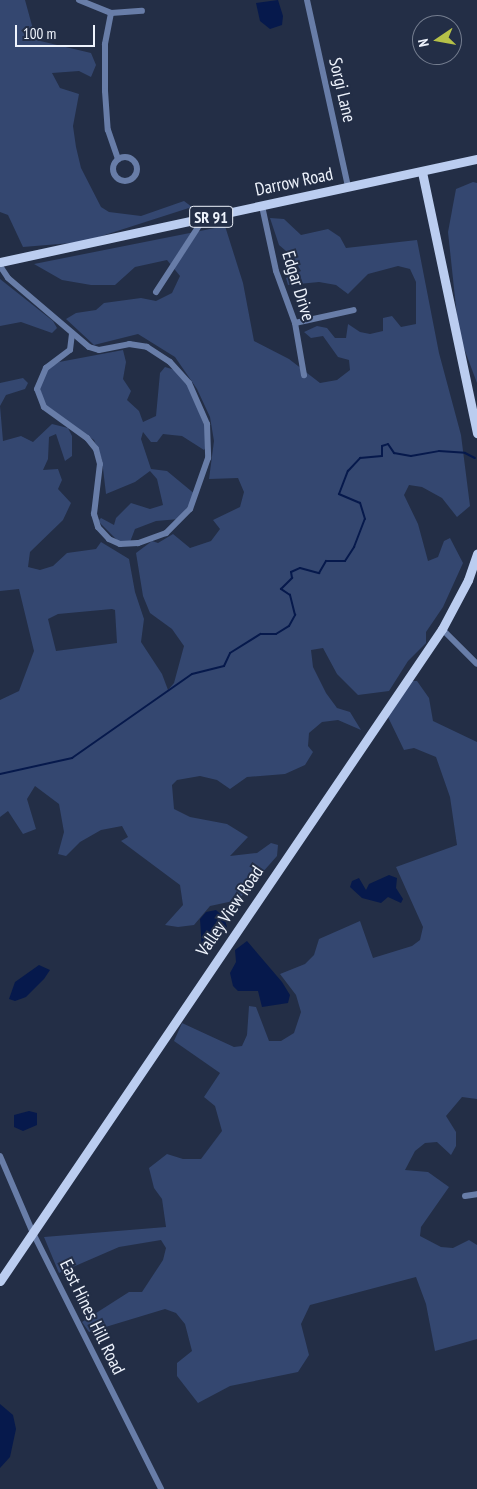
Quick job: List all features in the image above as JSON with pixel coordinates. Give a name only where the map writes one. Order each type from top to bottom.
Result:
[{"type":"main road","name":"Darrow Road","points":[[0,262],[477,160]]},
{"type":"main road","points":[[422,172],[477,434]]},
{"type":"main road","name":"Valley View Road","points":[[0,1281],[442,629],[468,580],[477,554]]},
{"type":"street","points":[[79,0],[110,13],[142,10]]},
{"type":"street","name":"Sorgi Lane","points":[[307,0],[348,187]]},
{"type":"street","points":[[110,13],[105,44],[105,90],[108,130],[118,159]]},
{"type":"street","name":"Edgar Drive","points":[[262,206],[276,271],[295,323],[304,375]]},
{"type":"street","points":[[156,292],[204,218]]},
{"type":"street","points":[[0,266],[8,278],[72,333],[96,350],[129,344],[156,351],[177,368],[196,398],[209,432],[206,470],[190,510],[166,533],[138,543],[120,544],[105,536],[96,523],[100,464],[96,449],[87,438],[44,407],[37,389],[46,368],[70,350],[72,333]]},
{"type":"street","points":[[295,323],[354,310]]},
{"type":"street","points":[[442,629],[477,664]]},
{"type":"street","name":"East Hines Hill Road","points":[[0,1156],[33,1233],[161,1489]]},
{"type":"street","points":[[465,1196],[477,1194]]},
{"type":"shaded area","points":[[0,0],[25,0],[36,40],[91,53],[96,65],[91,77],[79,71],[52,73],[60,88],[79,94],[73,126],[76,147],[81,168],[101,207],[109,212],[141,216],[184,201],[192,207],[83,242],[23,247],[8,215],[0,212]]},
{"type":"shaded area","points":[[278,0],[283,16],[282,25],[270,29],[260,21],[256,3]]},
{"type":"shaded area","points":[[473,182],[477,183],[477,383],[459,335],[448,232],[456,189]]},
{"type":"shaded area","points":[[270,218],[284,219],[301,235],[328,229],[340,237],[346,248],[417,240],[439,353],[461,435],[470,506],[457,517],[442,498],[422,487],[409,485],[404,495],[418,524],[428,561],[438,557],[444,541],[450,538],[463,563],[443,607],[426,632],[426,643],[408,661],[389,691],[358,695],[337,674],[323,648],[311,650],[313,667],[326,693],[337,708],[350,712],[361,730],[338,720],[322,722],[309,733],[308,746],[313,752],[305,765],[285,774],[247,777],[230,789],[217,780],[200,776],[177,780],[172,785],[174,809],[190,817],[227,824],[248,837],[230,856],[257,853],[271,843],[278,845],[277,856],[238,900],[210,906],[194,925],[178,927],[165,925],[183,905],[180,885],[121,841],[128,837],[122,826],[101,830],[80,842],[66,856],[58,854],[64,832],[59,804],[35,786],[27,799],[36,829],[23,834],[8,811],[0,817],[0,700],[19,691],[34,651],[19,589],[0,591],[0,406],[3,441],[21,436],[33,442],[52,424],[68,428],[72,436],[72,456],[65,461],[56,434],[49,437],[48,459],[43,470],[58,469],[62,480],[58,489],[71,503],[63,520],[30,552],[28,567],[40,570],[53,566],[67,553],[96,549],[101,542],[129,559],[135,592],[144,619],[141,642],[162,674],[168,690],[174,683],[184,646],[172,629],[150,613],[143,596],[136,553],[152,541],[158,543],[173,534],[190,548],[211,541],[220,529],[213,520],[240,507],[244,492],[238,478],[209,479],[214,441],[210,417],[197,389],[175,357],[138,334],[94,345],[66,319],[76,313],[96,310],[104,303],[141,298],[156,301],[172,293],[180,276],[167,260],[135,267],[115,285],[91,285],[62,280],[34,264],[225,226],[243,283],[254,341],[289,359],[320,383],[337,380],[350,370],[349,360],[338,357],[323,336],[311,338],[304,332],[317,326],[327,328],[335,338],[346,338],[348,324],[360,332],[370,334],[383,331],[383,318],[392,316],[401,327],[416,324],[416,282],[410,269],[398,266],[368,274],[348,294],[336,285],[319,282],[288,285],[286,278],[301,271],[293,257],[279,245]],"holes":[[[115,610],[117,643],[56,651],[48,619],[58,614]]]},
{"type":"shaded area","points":[[0,279],[53,321],[57,328],[52,333],[21,322],[0,326]]},
{"type":"shaded area","points":[[123,350],[126,362],[123,379],[131,391],[127,400],[139,411],[143,422],[156,416],[160,373],[165,367],[175,370],[187,383],[205,427],[207,446],[204,450],[182,436],[163,434],[157,442],[151,442],[143,432],[141,439],[151,469],[167,471],[196,495],[179,519],[156,521],[135,529],[130,542],[118,541],[98,521],[101,518],[114,525],[116,518],[131,503],[150,509],[163,505],[157,479],[150,471],[135,482],[106,494],[102,460],[94,440],[44,404],[39,384],[48,369],[59,362]]},
{"type":"shaded area","points":[[23,378],[28,383],[25,389],[6,395],[0,406],[0,383]]},
{"type":"shaded area","points":[[412,681],[417,681],[429,698],[433,721],[477,742],[477,1099],[462,1097],[446,1116],[456,1132],[456,1146],[451,1155],[437,1142],[425,1143],[415,1151],[405,1170],[428,1172],[449,1187],[421,1227],[420,1236],[441,1247],[453,1248],[469,1240],[477,1245],[477,1339],[435,1351],[426,1304],[416,1277],[310,1305],[301,1324],[309,1355],[298,1372],[230,1386],[198,1403],[177,1376],[177,1363],[192,1351],[185,1324],[176,1313],[165,1309],[89,1332],[82,1322],[129,1292],[142,1292],[163,1260],[166,1248],[161,1240],[119,1247],[59,1273],[44,1237],[166,1227],[162,1199],[154,1188],[149,1168],[167,1154],[183,1159],[201,1159],[222,1131],[215,1106],[204,1097],[220,1073],[174,1041],[182,1023],[234,1047],[242,1046],[247,1035],[249,1006],[256,1007],[269,1041],[281,1041],[294,1033],[301,1012],[296,995],[280,974],[305,964],[314,955],[319,939],[360,921],[373,958],[412,946],[420,940],[423,927],[396,867],[457,845],[450,797],[436,757],[414,748],[404,750],[388,717]]},
{"type":"shaded area","points":[[389,875],[397,878],[396,888],[403,899],[401,903],[388,897],[381,903],[362,898],[350,887],[352,881],[359,878],[366,890],[369,884]]},
{"type":"shaded area","points":[[216,910],[224,917],[227,927],[207,941],[202,950],[200,919],[206,912]]},
{"type":"shaded area","points":[[247,941],[282,982],[290,995],[288,1003],[262,1007],[258,991],[238,991],[233,986],[230,973],[236,962],[235,950]]},
{"type":"shaded area","points":[[39,965],[50,970],[44,979],[26,997],[15,1001],[9,999],[15,982]]},
{"type":"shaded area","points":[[29,1111],[37,1113],[37,1125],[23,1131],[14,1127],[14,1115]]},
{"type":"shaded area","points":[[0,1404],[13,1415],[16,1429],[10,1457],[0,1468]]},
{"type":"waterway","points":[[0,774],[72,758],[192,674],[224,666],[230,653],[261,634],[276,634],[289,626],[295,615],[290,595],[281,589],[292,578],[291,572],[300,568],[319,573],[326,561],[345,561],[354,547],[365,519],[360,503],[339,494],[348,471],[360,458],[382,456],[382,446],[388,444],[394,453],[411,456],[439,451],[465,453],[475,458]]}]
